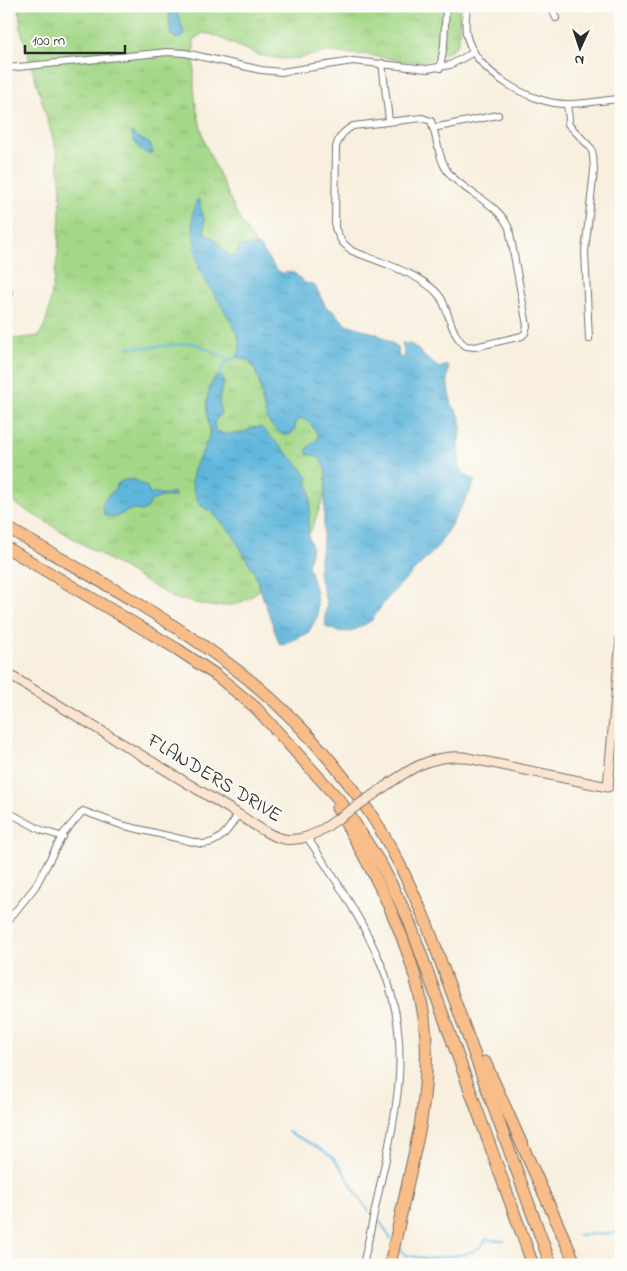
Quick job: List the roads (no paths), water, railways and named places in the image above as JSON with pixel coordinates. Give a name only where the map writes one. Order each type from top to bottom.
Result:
[{"type":"highway","points":[[6,527],[143,607],[227,663],[291,718],[317,745],[346,782],[377,824],[408,880],[427,924],[456,999],[551,1265]]},
{"type":"highway","points":[[6,547],[177,649],[216,675],[256,708],[341,802],[382,866],[408,918],[533,1265]]},
{"type":"highway","points":[[319,779],[358,843],[389,904],[411,965],[424,1019],[427,1071],[424,1104],[390,1265]]},
{"type":"highway","points":[[456,999],[576,1265]]},
{"type":"street","points":[[440,68],[444,45],[446,6]]},
{"type":"street","points":[[468,6],[466,31],[474,52],[482,64],[489,70],[520,91],[535,98],[567,104],[621,98]]},
{"type":"street","points":[[551,6],[556,18]]},
{"type":"street","points":[[7,68],[157,52],[185,54],[269,72],[299,70],[353,61],[382,63],[417,69],[440,68],[474,52]]},
{"type":"street","points":[[382,63],[389,120]]},
{"type":"street","points":[[567,104],[568,124],[591,148],[593,155],[594,171],[586,251],[589,339]]},
{"type":"street","points":[[434,128],[498,115]]},
{"type":"street","points":[[427,118],[434,128],[446,169],[452,177],[498,212],[509,228],[528,326],[522,336],[475,347],[466,346],[458,338],[442,301],[431,288],[416,277],[352,251],[342,242],[335,228],[336,147],[339,137],[353,126],[389,120],[427,118]]},
{"type":"street","points":[[6,282],[9,294]]},
{"type":"street","name":"FLANDERS DRIVE","points":[[6,673],[268,834],[279,839],[298,840],[326,827],[414,767],[426,761],[450,756],[463,757],[608,787],[621,638]]},
{"type":"street","points":[[6,812],[41,830],[63,836]]},
{"type":"street","points":[[6,923],[35,888],[63,836],[83,812],[120,825],[202,844],[215,842],[229,829],[238,814]]},
{"type":"street","points":[[307,837],[345,894],[361,922],[384,972],[398,1022],[400,1085],[394,1123],[363,1265]]},
{"type":"water","points":[[169,6],[176,10],[181,23],[183,37],[181,38],[175,38],[170,33]]},
{"type":"water","points":[[132,132],[150,144],[153,153],[142,151],[139,148],[131,135]]},
{"type":"water","points":[[197,200],[200,200],[207,236],[213,237],[225,252],[232,257],[236,256],[238,246],[259,246],[277,270],[283,273],[293,273],[304,283],[315,286],[326,307],[346,324],[377,334],[398,347],[399,358],[405,356],[402,343],[406,343],[414,346],[439,368],[449,366],[448,388],[452,404],[461,421],[459,451],[461,468],[466,476],[475,480],[468,496],[437,548],[385,601],[371,621],[351,632],[337,631],[326,627],[325,614],[327,605],[318,572],[323,541],[326,471],[319,457],[308,454],[306,450],[317,439],[318,435],[311,424],[303,419],[296,422],[291,434],[284,435],[270,424],[264,410],[256,373],[248,360],[238,358],[240,348],[233,326],[200,270],[193,224],[193,212]]},
{"type":"water","points":[[217,376],[222,377],[224,384],[220,399],[221,414],[214,422],[215,430],[226,434],[243,433],[251,428],[261,427],[297,463],[308,477],[307,483],[311,498],[308,531],[312,547],[308,565],[316,592],[318,615],[308,633],[283,645],[279,643],[255,574],[233,535],[212,512],[200,505],[192,483],[196,463],[206,445],[210,432],[207,398],[212,383]]},
{"type":"water","points":[[134,479],[147,487],[150,495],[156,493],[164,495],[173,492],[175,497],[162,497],[151,501],[148,508],[142,511],[132,509],[116,517],[105,516],[102,508],[105,499],[114,491],[119,482]]},
{"type":"waterway","points":[[127,347],[143,348],[194,343],[226,358],[228,361]]},
{"type":"waterway","points":[[219,377],[224,364],[237,357]]},
{"type":"waterway","points":[[288,1132],[317,1147],[333,1158],[343,1170],[369,1211]]},
{"type":"waterway","points":[[379,1220],[391,1239]]},
{"type":"waterway","points":[[576,1235],[621,1233]]},
{"type":"waterway","points":[[398,1247],[406,1255],[427,1259],[466,1254],[481,1247],[486,1239],[505,1241]]}]
